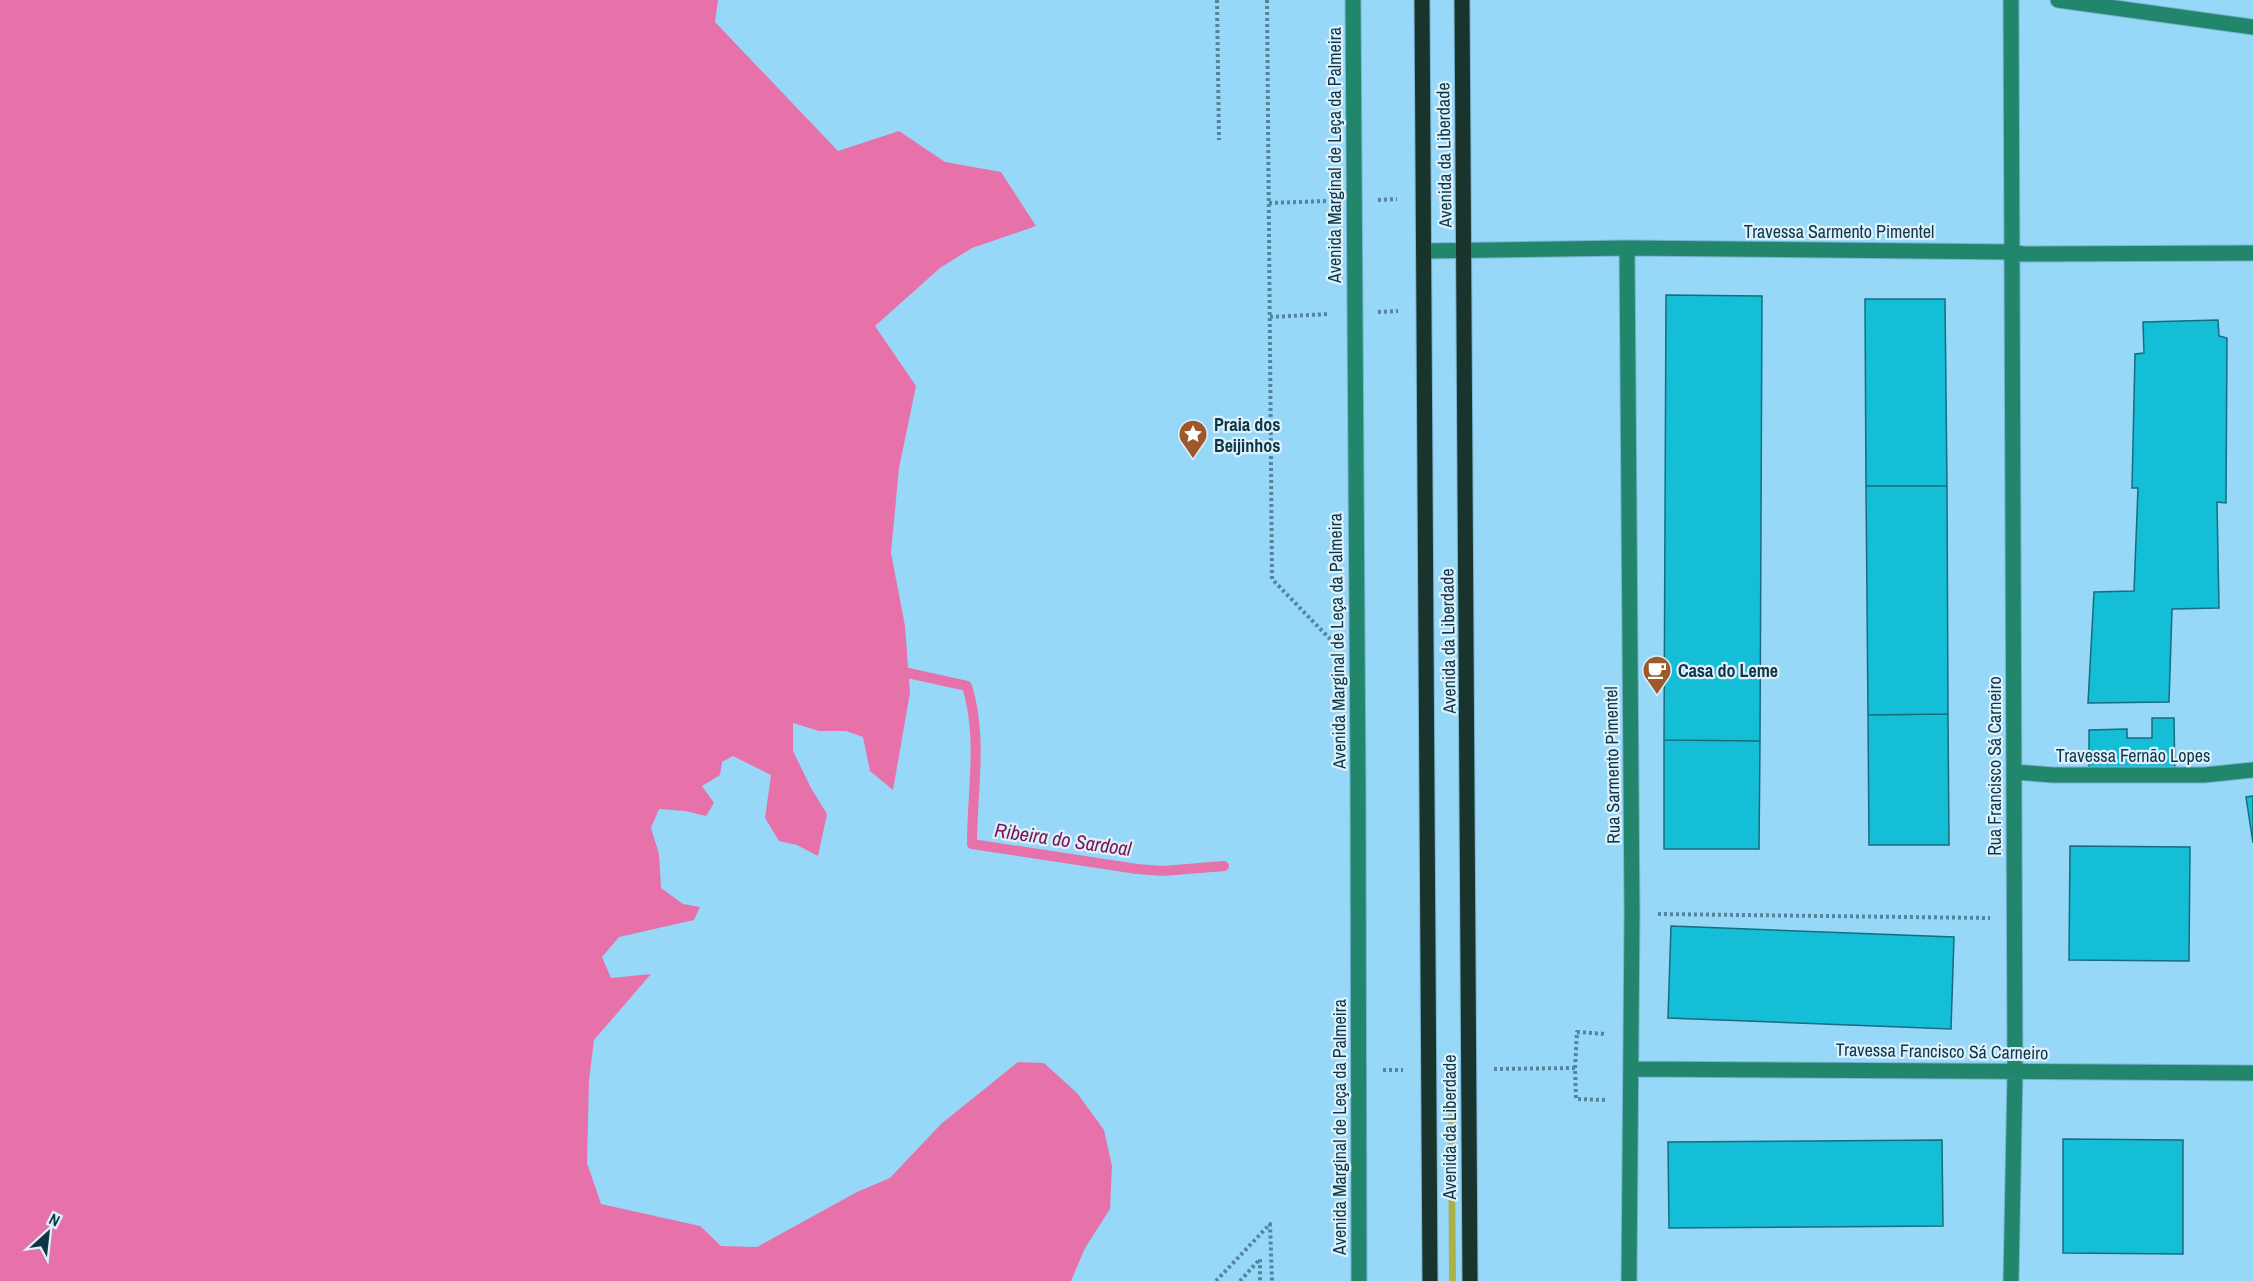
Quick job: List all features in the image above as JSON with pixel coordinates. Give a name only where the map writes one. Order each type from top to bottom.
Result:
[{"type":"main road","name":"Avenida da Liberdade","points":[[1422,0],[1430,1281]]},
{"type":"main road","name":"Avenida da Liberdade","points":[[1462,0],[1470,1281]]},
{"type":"street","name":"Avenida Marginal de Leça da Palmeira","points":[[1353,0],[1359,1281]]},
{"type":"street","name":"Rua Francisco Sá Carneiro","points":[[2011,0],[2015,1072],[2011,1281]]},
{"type":"street","points":[[2058,0],[2253,27]]},
{"type":"street","name":"Travessa Sarmento Pimentel","points":[[1424,251],[1626,248],[2011,252],[2023,254],[2253,252]]},
{"type":"street","name":"Rua Sarmento Pimentel","points":[[1626,248],[1632,913],[1629,1281]]},
{"type":"street","name":"Travessa Fernão Lopes","points":[[2014,772],[2053,775],[2204,775],[2253,770]]},
{"type":"street","name":"Travessa Francisco Sá Carneiro","points":[[1630,1069],[2253,1073]]},
{"type":"path","points":[[1217,0],[1219,140]]},
{"type":"path","points":[[1267,0],[1272,579],[1356,666]]},
{"type":"path","points":[[1632,913],[2014,919]]},
{"type":"path","points":[[1630,1101],[1576,1099],[1575,1068],[1576,1032],[1631,1034]]},
{"type":"path","points":[[1468,1069],[1575,1068]]},
{"type":"path","points":[[1358,1070],[1428,1070]]},
{"type":"path","points":[[1216,1281],[1270,1224],[1272,1281]]},
{"type":"path","points":[[1240,1281],[1260,1259],[1260,1281]]},
{"type":"green space","points":[[1448,1081],[1454,1081],[1456,1281],[1449,1281]]},
{"type":"shaded area","points":[[0,0],[718,0],[715,22],[838,151],[899,131],[945,162],[1001,172],[1036,226],[972,248],[940,268],[875,326],[916,386],[899,468],[891,553],[905,626],[910,693],[893,790],[870,771],[863,737],[846,731],[819,731],[793,723],[793,751],[827,814],[818,856],[797,845],[779,841],[765,818],[771,775],[733,756],[722,762],[720,775],[702,786],[714,803],[706,816],[685,811],[659,809],[651,828],[659,854],[661,888],[683,904],[700,907],[694,920],[619,937],[602,957],[611,978],[651,974],[594,1040],[589,1080],[587,1163],[601,1204],[700,1226],[721,1246],[757,1247],[857,1192],[890,1178],[941,1124],[1018,1062],[1044,1063],[1077,1093],[1104,1130],[1112,1166],[1110,1209],[1085,1248],[1071,1281],[0,1281]]},
{"type":"building","points":[[1666,295],[1762,296],[1760,741],[1664,740]]},
{"type":"building","points":[[1865,299],[1945,299],[1947,486],[1866,486]]},
{"type":"building","points":[[2218,320],[2219,336],[2227,338],[2226,503],[2217,502],[2219,608],[2172,609],[2169,702],[2088,703],[2094,592],[2134,591],[2138,488],[2132,488],[2135,354],[2144,353],[2143,322]]},
{"type":"building","points":[[1866,486],[1947,486],[1948,714],[1868,715]]},
{"type":"building","points":[[1948,714],[1949,845],[1869,845],[1868,715]]},
{"type":"building","points":[[2152,718],[2174,718],[2175,780],[2089,781],[2089,730],[2127,729],[2127,738],[2152,738]]},
{"type":"building","points":[[1664,740],[1760,741],[1759,849],[1664,849]]},
{"type":"building","points":[[2253,796],[2253,843],[2246,797]]},
{"type":"building","points":[[2070,846],[2190,847],[2189,961],[2069,960]]},
{"type":"building","points":[[1671,926],[1954,937],[1951,1029],[1668,1018]]},
{"type":"building","points":[[2063,1139],[2183,1140],[2183,1254],[2063,1253]]},
{"type":"building","points":[[1942,1140],[1943,1226],[1669,1228],[1668,1142]]},
{"type":"waterway","name":"Ribeira do Sardoal","points":[[908,673],[967,686],[975,725],[976,745],[972,844],[1137,869],[1163,871],[1224,866]]},
{"type":"place","name":"Praia dos Beijinhos","points":[[1193,460]]},
{"type":"place","name":"Casa do Leme","points":[[1657,696]]}]
